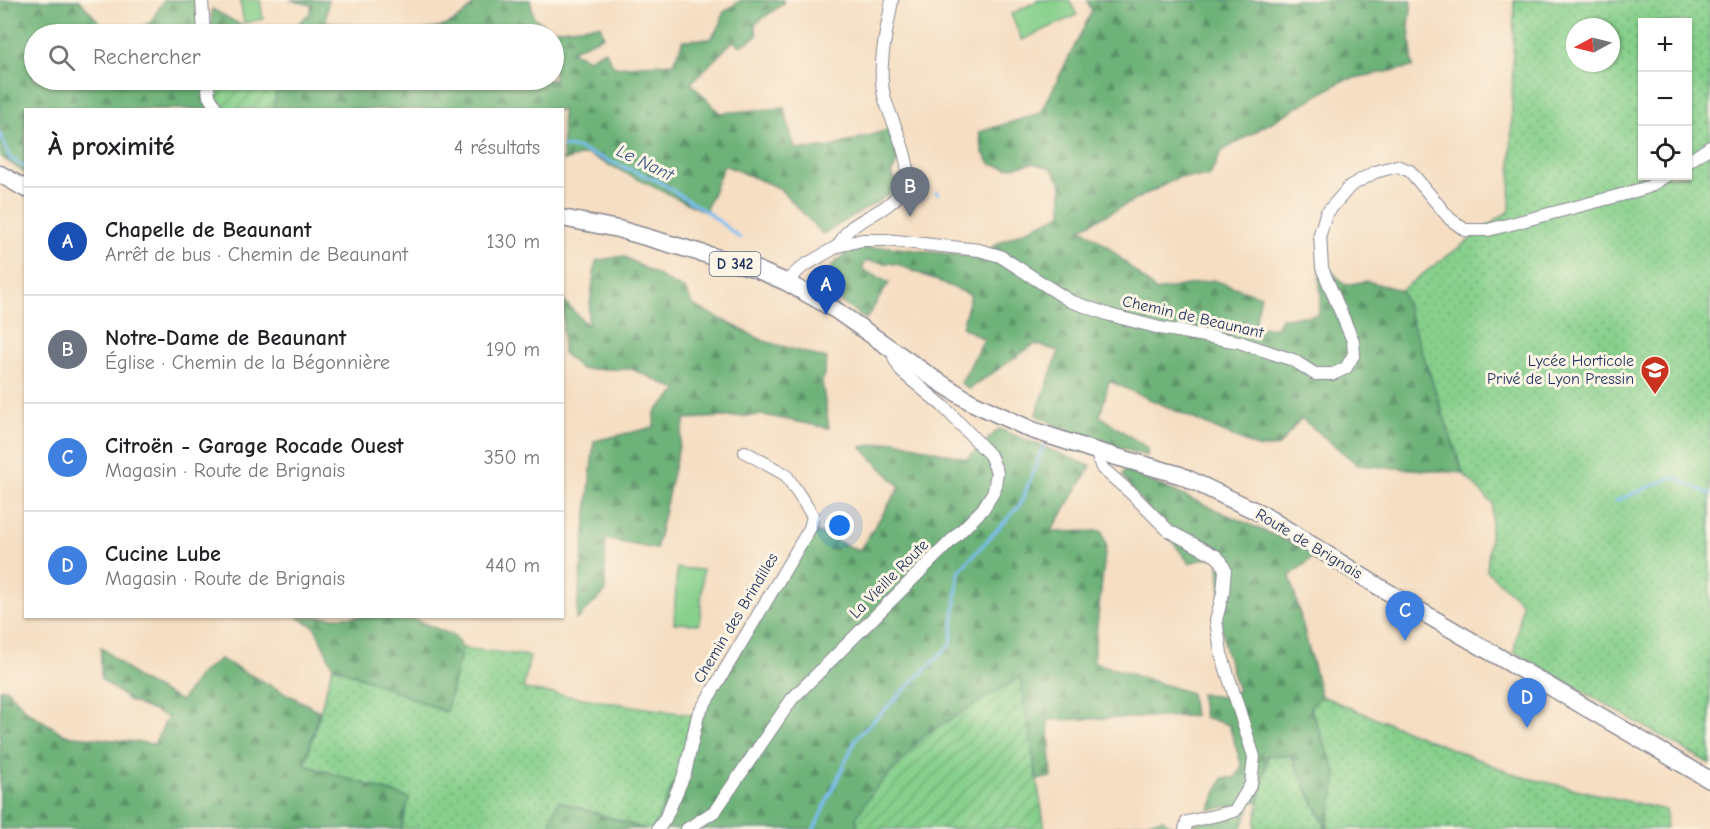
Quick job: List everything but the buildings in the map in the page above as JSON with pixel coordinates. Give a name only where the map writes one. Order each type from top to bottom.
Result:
[{"type":"main road","points":[[0,174],[24,188]]},
{"type":"main road","name":"D 342","points":[[564,218],[618,230],[753,268],[786,282],[834,309],[891,348]]},
{"type":"main road","name":"Route de Brignais","points":[[891,348],[971,402],[1032,430],[1180,475],[1262,514],[1381,588],[1710,780]]},
{"type":"street","points":[[202,0],[203,24]]},
{"type":"street","points":[[838,246],[850,228],[873,216],[892,201],[906,183],[905,158],[897,129],[884,97],[882,71],[892,0]]},
{"type":"street","points":[[208,90],[216,108]]},
{"type":"street","points":[[1692,159],[1710,147]]},
{"type":"street","name":"Chemin de Beaunant","points":[[786,282],[802,267],[838,246],[862,240],[886,240],[979,250],[1000,256],[1070,302],[1160,328],[1239,342],[1293,360],[1315,374],[1333,374],[1346,368],[1354,354],[1353,341],[1322,268],[1320,234],[1326,214],[1350,186],[1375,172],[1397,166],[1410,171],[1450,219],[1465,230],[1488,230],[1625,194],[1648,187],[1659,180]]},
{"type":"street","name":"La Vieille Route","points":[[687,829],[715,811],[792,699],[983,509],[994,491],[997,472],[990,455],[943,406],[902,372],[891,348]]},
{"type":"street","points":[[1096,451],[1102,468],[1169,531],[1216,556],[1225,570],[1216,620],[1221,653],[1254,758],[1251,784],[1235,811],[1187,822],[1185,829]]},
{"type":"street","name":"Chemin des Brindilles","points":[[658,829],[665,819],[685,773],[698,714],[810,528],[813,516],[786,476],[745,452]]},
{"type":"green space","points":[[0,0],[79,0],[101,24],[24,24],[24,90],[204,90],[211,108],[24,108],[24,172],[0,156]]},
{"type":"green space","points":[[164,0],[197,0],[198,24],[148,24]]},
{"type":"green space","points":[[240,0],[260,0],[263,19],[244,23]]},
{"type":"green space","points":[[290,0],[328,0],[326,21],[343,24],[298,24],[310,13],[312,5]]},
{"type":"green space","points":[[477,0],[530,0],[534,17],[543,24],[449,24],[468,11]]},
{"type":"green space","points":[[741,0],[783,0],[784,3],[755,24],[757,36],[741,46],[733,41],[691,83],[720,113],[784,108],[795,149],[828,148],[888,130],[895,144],[898,161],[891,174],[897,184],[887,196],[823,234],[779,188],[724,165],[705,212],[587,154],[564,161],[564,108],[273,108],[276,90],[564,90],[564,29],[600,25],[604,36],[570,51],[589,59],[605,50],[614,67],[674,63],[683,40],[710,39],[721,24],[723,13]]},
{"type":"green space","points":[[1039,0],[1069,0],[1077,15],[1022,40],[1011,14]]},
{"type":"green space","points":[[1087,0],[1412,0],[1409,26],[1413,67],[1344,80],[1222,151],[1209,177],[1179,177],[1081,228],[1105,244],[1156,291],[1213,280],[1261,296],[1254,327],[1276,328],[1281,318],[1318,315],[1321,295],[1319,278],[1327,267],[1345,285],[1367,281],[1401,290],[1463,473],[1358,465],[1301,418],[1279,446],[1259,448],[1109,381],[1100,416],[1147,448],[1147,456],[1073,434],[1036,415],[1059,351],[1035,344],[969,389],[961,383],[984,339],[962,327],[971,295],[897,264],[866,261],[862,269],[889,283],[866,319],[821,288],[833,264],[852,249],[888,247],[984,258],[994,245],[1062,214],[1062,184],[1051,168],[1032,163],[1007,168],[991,164],[983,153],[979,132],[1041,113],[1092,11]]},
{"type":"green space","points":[[1514,0],[1710,0],[1710,764],[1514,652],[1522,603],[1487,571],[1493,504],[1463,473],[1401,290],[1510,210]]},
{"type":"green space","points":[[212,9],[239,24],[211,24]]},
{"type":"green space","points":[[214,90],[276,90],[273,108],[224,108]]},
{"type":"green space","points":[[623,256],[686,291],[693,305],[764,341],[827,359],[822,382],[829,428],[763,415],[685,419],[656,549],[605,539],[605,592],[576,620],[594,441],[654,427],[655,412],[678,390],[632,369],[581,369],[564,354],[564,301],[587,325],[596,261]]},
{"type":"green space","points":[[999,429],[1091,466],[1051,532],[1102,531],[1106,545],[1093,662],[1191,693],[1194,716],[1048,720],[1052,777],[1037,780],[1019,677],[856,818],[858,829],[653,829],[679,772],[693,715],[814,531],[859,551],[900,487],[861,447],[896,441],[967,459]]},
{"type":"green space","points":[[1125,470],[1317,554],[1290,576],[1321,696],[1310,707],[1337,775],[1327,829],[1291,756],[1268,755],[1259,801],[1209,810],[1223,778],[1235,778],[1242,766],[1229,725],[1204,717],[1200,694],[1221,697],[1238,691],[1225,649],[1221,619],[1219,555],[1189,563],[1122,476]]},
{"type":"green space","points":[[677,568],[703,570],[700,624],[674,623]]},
{"type":"green space","points":[[299,618],[411,618],[455,636],[462,648],[446,712],[333,666],[314,626]]},
{"type":"green space","points":[[101,647],[140,680],[181,701],[201,673],[220,659],[319,711],[305,765],[409,798],[401,829],[0,829],[0,689],[7,689],[28,712],[65,735],[154,744],[168,717],[130,701],[101,679]]},
{"type":"green space","points":[[462,648],[530,656],[523,689],[693,715],[679,772],[653,829],[645,829],[558,801],[548,829],[401,829],[409,798],[305,765],[333,666],[446,712]]},
{"type":"green space","points":[[1020,677],[1045,829],[858,829],[856,818],[874,790],[926,734]]},
{"type":"green space","points":[[1321,696],[1519,776],[1666,810],[1667,829],[1327,829],[1337,775],[1310,707]]},
{"type":"green space","points":[[1268,755],[1291,756],[1326,829],[1254,829]]},
{"type":"green space","points":[[558,801],[645,829],[548,829]]},
{"type":"green space","points":[[1250,808],[1241,829],[1176,829]]},
{"type":"green space","points":[[1163,819],[1176,829],[1105,829]]},
{"type":"waterway","name":"Le Nant","points":[[0,134],[10,158],[24,167]]},
{"type":"waterway","name":"Le Nant","points":[[564,147],[577,148],[656,180],[710,214],[740,238]]},
{"type":"waterway","points":[[814,829],[857,737],[951,644],[959,571],[1020,505],[1044,445]]},
{"type":"waterway","points":[[1616,501],[1673,477],[1710,494]]},
{"type":"place","name":"Notre-Dame de Beaunant","points":[[910,217]]},
{"type":"place","name":"Chapelle de Beaunant","points":[[826,315]]},
{"type":"place","name":"Lycée Horticole Privé de Lyon Pressin","points":[[1655,396]]},
{"type":"place","name":"Citroën - Garage Rocade Ouest","points":[[1405,641]]},
{"type":"place","name":"Cucine Lube","points":[[1527,728]]}]
